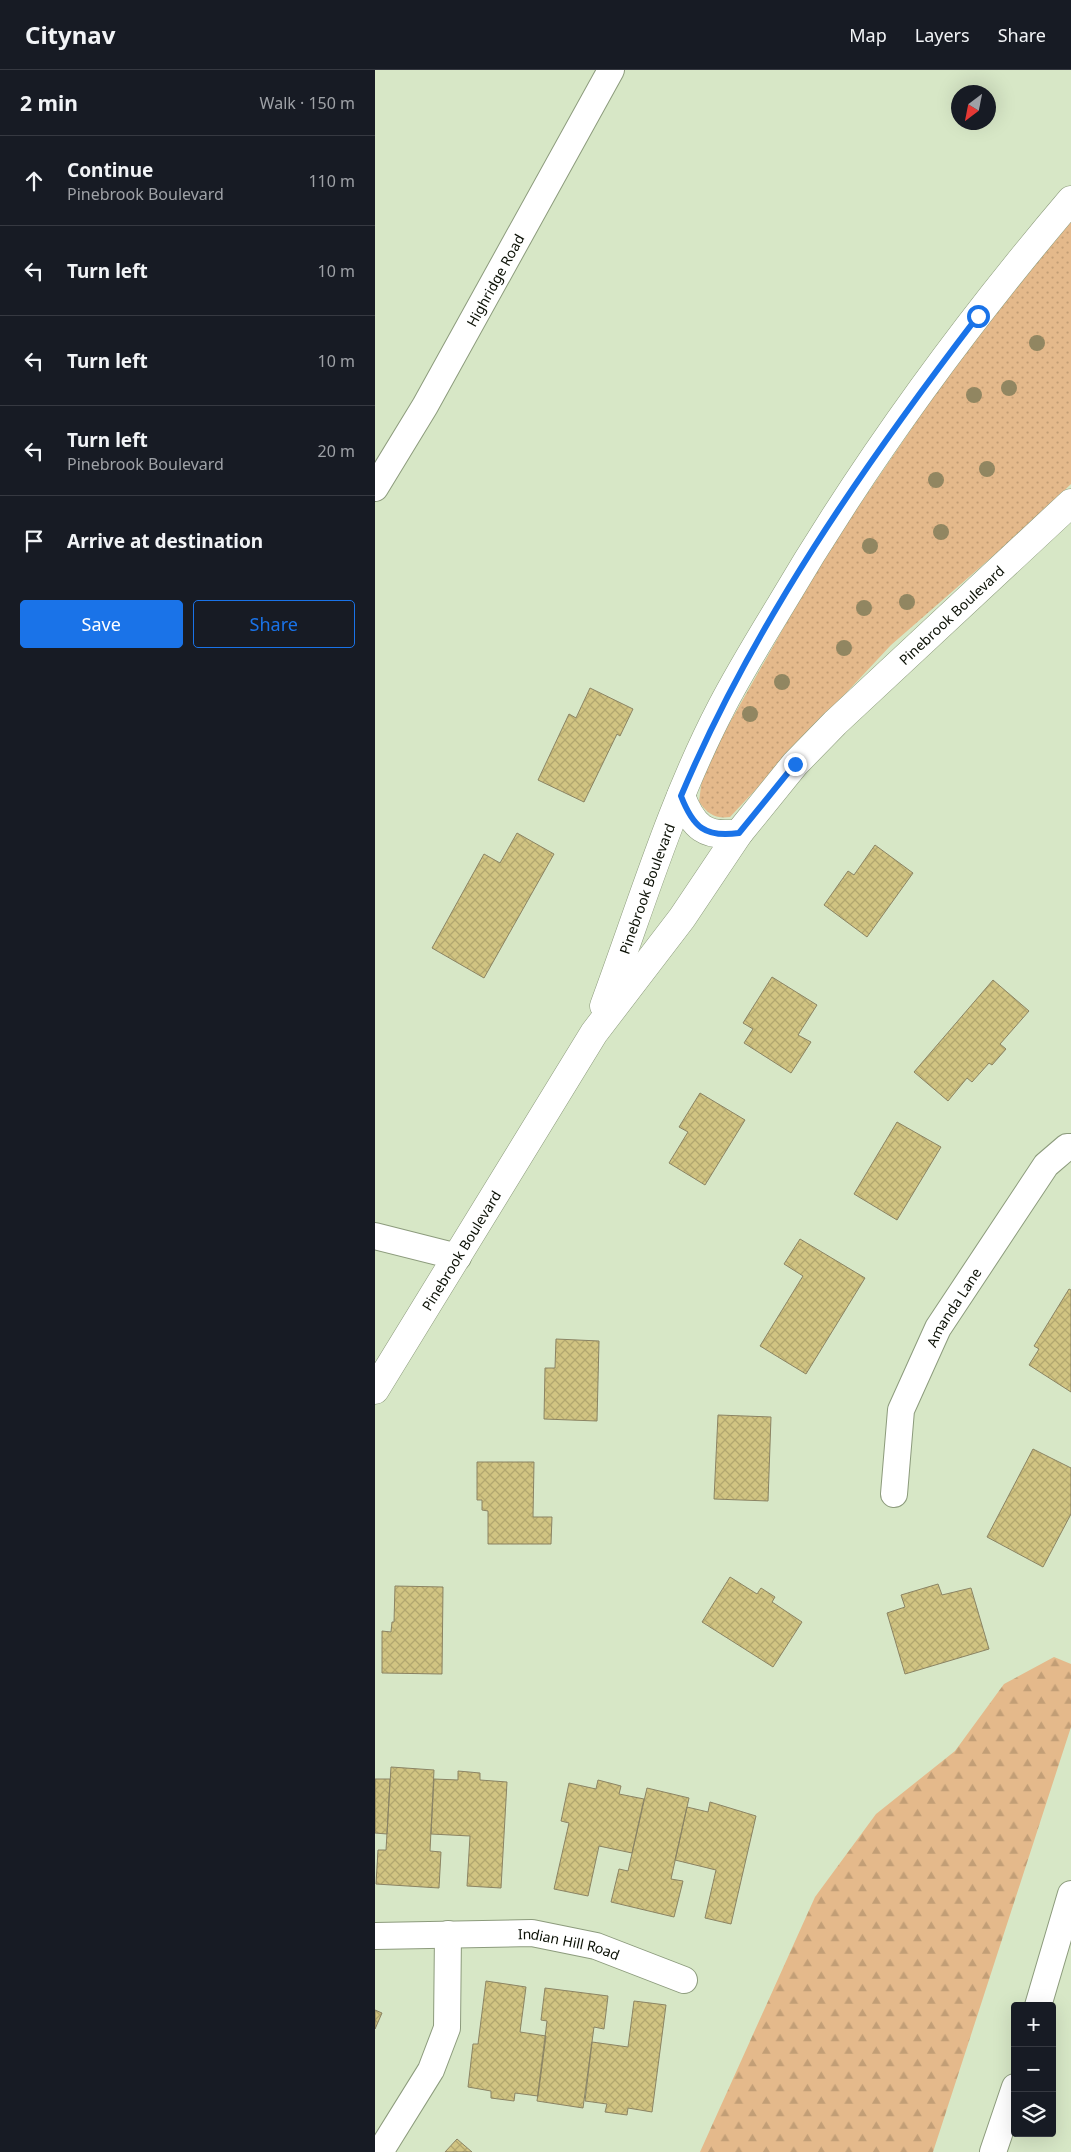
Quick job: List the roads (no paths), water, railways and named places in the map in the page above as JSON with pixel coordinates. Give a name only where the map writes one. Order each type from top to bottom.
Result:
[{"type":"street","name":"Highridge Road","points":[[375,488],[425,406],[611,70]]},
{"type":"street","name":"Pinebrook Boulevard","points":[[594,1033],[681,796],[721,707],[820,539],[938,369],[1071,200]]},
{"type":"street","name":"Pinebrook Boulevard","points":[[375,1390],[594,1033],[682,918],[739,833],[795,764],[835,723],[1071,503]]},
{"type":"street","points":[[681,796],[686,810],[703,829],[712,834],[739,833]]},
{"type":"street","name":"Amanda Lane","points":[[894,1494],[901,1410],[938,1328],[1046,1165],[1067,1148],[1071,1147]]},
{"type":"street","points":[[375,1236],[457,1257]]},
{"type":"street","points":[[1039,2002],[1071,1894]]},
{"type":"street","name":"Indian Hill Road","points":[[375,1936],[532,1933],[596,1946],[684,1980]]},
{"type":"street","points":[[380,2152],[431,2070],[447,2028],[448,1934]]},
{"type":"street","points":[[993,2152],[1013,2092]]}]
